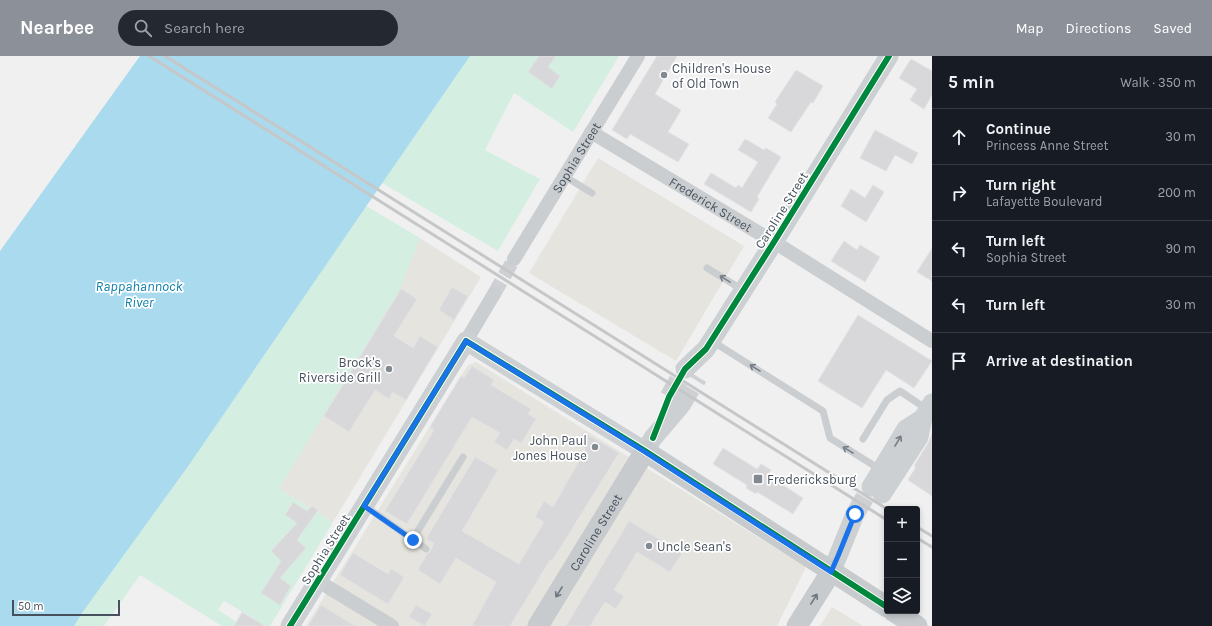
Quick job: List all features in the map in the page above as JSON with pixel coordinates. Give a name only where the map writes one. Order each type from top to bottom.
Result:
[{"type":"main road","points":[[649,445],[835,564],[884,605]]},
{"type":"main road","name":"Caroline Street","points":[[538,626],[649,445]]},
{"type":"main road","points":[[797,626],[835,564]]},
{"type":"main road","points":[[898,614],[917,626]]},
{"type":"street","name":"Sophia Street","points":[[514,259],[638,56]]},
{"type":"street","name":"Caroline Street","points":[[692,373],[889,56]]},
{"type":"street","name":"Frederick Street","points":[[591,132],[774,242],[932,341]]},
{"type":"street","name":"Sophia Street","points":[[290,626],[494,294]]},
{"type":"street","points":[[466,341],[649,445]]},
{"type":"street","name":"Caroline Street","points":[[649,445],[675,401]]},
{"type":"street","points":[[928,410],[919,437],[877,490],[881,470],[906,429],[928,410]]},
{"type":"street","points":[[835,564],[860,518]]},
{"type":"street","points":[[318,581],[392,626]]},
{"type":"lane","points":[[564,176],[592,193]]},
{"type":"lane","points":[[707,268],[744,290]]},
{"type":"lane","points":[[709,345],[823,411],[830,438],[881,470]]},
{"type":"lane","points":[[863,439],[887,400],[900,391],[928,410]]},
{"type":"lane","points":[[413,540],[463,457]]},
{"type":"lane","points":[[364,506],[426,549]]},
{"type":"shaded area","points":[[598,158],[744,246],[676,361],[529,273]]},
{"type":"shaded area","points":[[420,238],[481,277],[333,522],[279,489]]},
{"type":"shaded area","points":[[476,362],[806,567],[777,626],[306,626],[468,365]]},
{"type":"shaded area","points":[[832,607],[863,626],[820,626]]},
{"type":"green space","points":[[470,56],[619,56],[573,132],[514,93],[485,150],[540,179],[498,251],[382,183]]},
{"type":"green space","points":[[366,206],[420,238],[400,289],[279,489],[333,522],[270,626],[255,626],[258,621],[224,601],[218,610],[237,622],[235,625],[236,626],[222,626],[140,575],[104,626],[74,626],[189,465]],"holes":[[[293,502],[305,528],[285,515]],[[288,532],[306,548],[289,568],[271,551]],[[273,574],[291,586],[280,604]]]},
{"type":"water","name":"Rappahannock River","points":[[140,56],[470,56],[189,465],[74,626],[0,626],[0,251]]},
{"type":"building","points":[[539,56],[556,56],[548,67],[560,76],[552,89],[528,72]]},
{"type":"building","points":[[657,56],[677,56],[655,94],[681,110],[668,132],[689,144],[678,162],[630,134],[627,139],[612,130]]},
{"type":"building","points":[[911,59],[932,71],[932,95],[924,109],[910,100],[917,89],[899,78]]},
{"type":"building","points":[[796,70],[823,86],[813,103],[811,102],[791,132],[768,118],[777,104],[775,102]]},
{"type":"building","points":[[875,130],[918,153],[912,164],[895,155],[886,171],[860,158]]},
{"type":"building","points":[[745,139],[764,150],[766,148],[781,157],[757,197],[759,199],[751,212],[704,184],[711,173],[736,188],[738,185],[742,188],[758,162],[738,150]]},
{"type":"building","points":[[873,185],[884,192],[866,222],[841,206],[851,189],[865,198]]},
{"type":"building","points":[[844,241],[857,250],[860,245],[880,257],[865,282],[831,261]]},
{"type":"building","points":[[932,248],[932,281],[917,272]]},
{"type":"building","points":[[452,287],[468,296],[454,320],[439,310]]},
{"type":"building","name":"Brock's Riverside Grill","points":[[401,289],[417,299],[394,336],[413,348],[420,336],[438,347],[406,400],[393,392],[389,399],[375,390],[349,432],[324,416]]},
{"type":"building","points":[[858,315],[932,361],[914,388],[886,370],[862,408],[818,381]]},
{"type":"building","points":[[472,366],[494,380],[491,385],[531,409],[528,414],[536,419],[521,443],[514,439],[507,450],[494,442],[500,433],[472,417],[407,524],[385,511],[434,430],[430,427],[461,376],[464,378]]},
{"type":"building","points":[[583,432],[619,453],[552,561],[550,560],[510,626],[472,626],[496,582],[456,558],[440,584],[418,570],[434,543],[426,539],[475,457],[498,470],[462,531],[519,564],[544,522],[535,517],[544,501],[553,507],[586,449],[576,443]]},
{"type":"building","points":[[932,434],[932,496],[908,480]]},
{"type":"building","points":[[723,448],[757,469],[761,464],[771,470],[767,475],[803,498],[793,514],[757,492],[756,494],[746,488],[747,485],[713,464]]},
{"type":"building","points":[[293,502],[307,511],[312,506],[318,510],[297,540],[306,548],[280,578],[291,586],[280,605],[261,593],[281,561],[271,551],[297,523],[285,515]]},
{"type":"building","points":[[629,521],[682,553],[670,572],[637,552],[614,590],[624,596],[616,609],[605,602],[590,626],[566,626]]},
{"type":"building","points":[[353,553],[388,574],[391,569],[404,577],[388,604],[340,575]]},
{"type":"building","points":[[321,605],[355,626],[308,626]]},
{"type":"building","points":[[416,605],[432,614],[425,626],[409,617]]},
{"type":"building","points":[[242,612],[265,626],[234,626]]},
{"type":"tunnel","points":[[494,294],[514,259]]},
{"type":"tunnel","points":[[669,397],[685,369]]},
{"type":"tunnel","points":[[681,405],[698,377]]},
{"type":"tunnel","points":[[855,514],[871,487]]},
{"type":"railway","points":[[149,56],[884,518]]},
{"type":"railway","points":[[165,56],[884,507]]},
{"type":"railway","points":[[920,529],[932,536]]},
{"type":"railway","points":[[920,540],[932,547]]},
{"type":"cycle path","points":[[653,438],[669,397],[685,369],[706,349],[889,56]]},
{"type":"cycle path","points":[[290,626],[466,341],[645,451],[884,605]]},
{"type":"place","name":"Children's House of Old Town","points":[[664,75]]},
{"type":"place","name":"Brock's Riverside Grill","points":[[389,369]]},
{"type":"place","name":"John Paul Jones House","points":[[595,447]]},
{"type":"place","name":"Fredericksburg","points":[[758,479]]},
{"type":"place","name":"Uncle Sean's","points":[[649,546]]},
{"type":"route","points":[[413,540],[364,506],[466,341],[645,452],[831,572],[855,514]]}]
